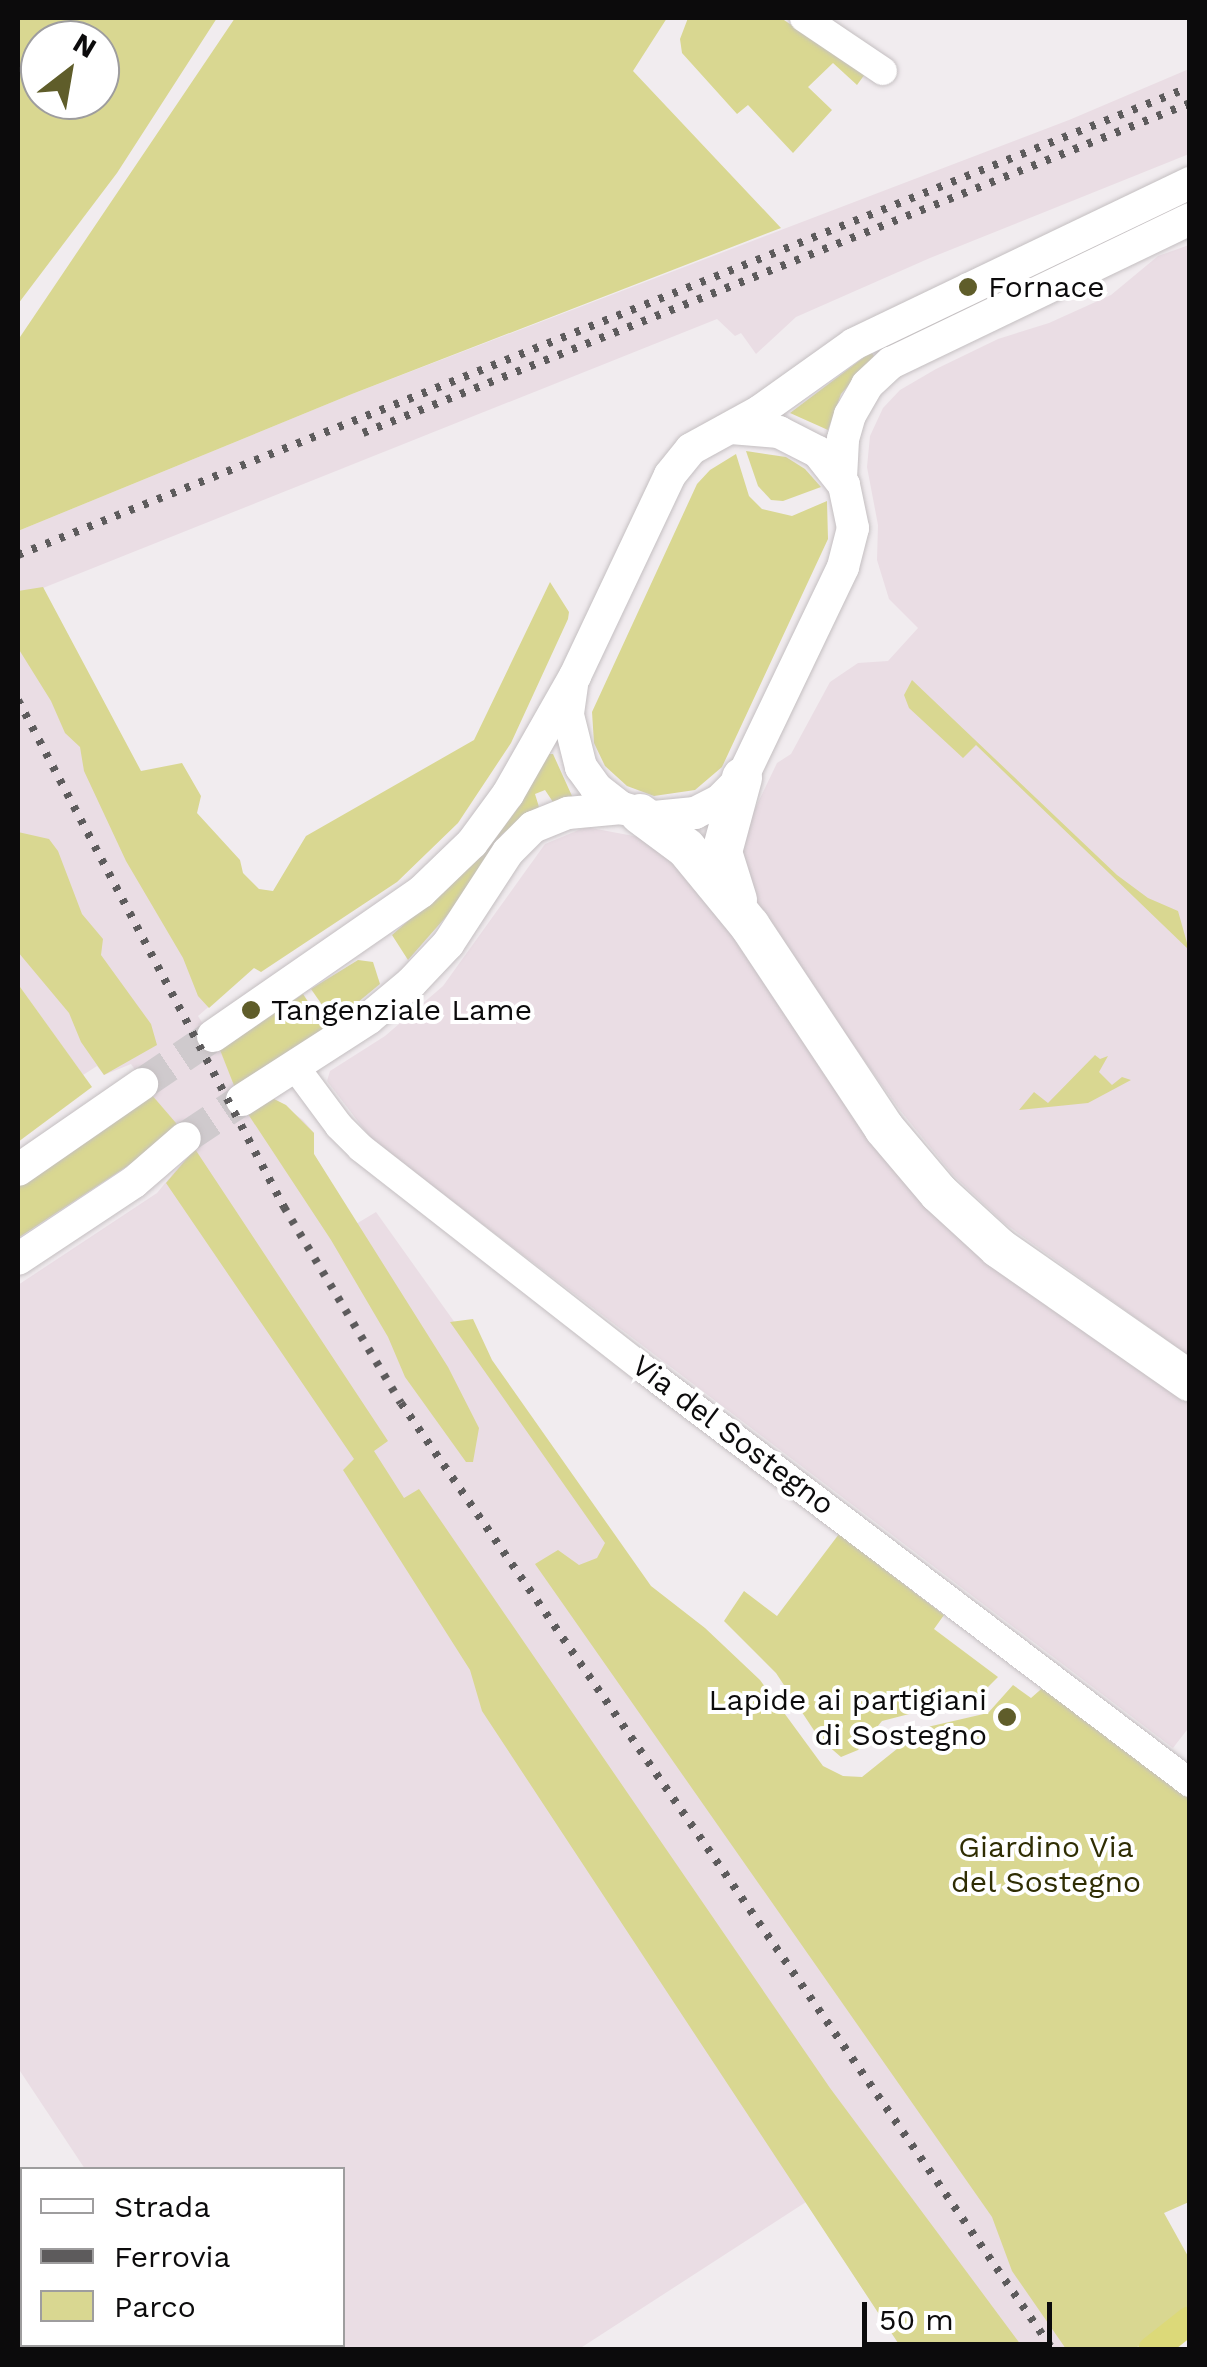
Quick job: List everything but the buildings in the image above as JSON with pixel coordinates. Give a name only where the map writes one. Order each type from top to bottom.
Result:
[{"type":"highway","points":[[742,778],[722,852],[729,884],[750,926]]},
{"type":"highway","points":[[631,811],[686,848],[750,926],[884,1128],[939,1193],[999,1248],[1190,1381]]},
{"type":"main road","points":[[213,1036],[403,906],[460,858],[502,803],[574,676],[670,475],[691,450],[760,411],[854,344],[1190,183]]},
{"type":"main road","points":[[242,1100],[296,1068],[384,1006],[430,964],[524,834],[568,814],[631,811],[667,818],[695,813],[718,801],[742,778],[847,558],[853,518],[841,478],[843,439],[854,406],[866,386],[890,363],[1190,219]]},
{"type":"main road","points":[[723,430],[754,427],[787,435],[818,452],[841,478]]},
{"type":"main road","points":[[574,676],[568,715],[574,751],[588,780],[631,811]]},
{"type":"main road","points":[[18,1170],[142,1084]]},
{"type":"main road","points":[[18,1259],[134,1182],[185,1138]]},
{"type":"street","points":[[804,18],[883,70]]},
{"type":"street","name":"Via del Sostegno","points":[[296,1068],[339,1126],[361,1148],[645,1370],[1190,1783]]},
{"type":"shaded area","points":[[1189,69],[1189,154],[930,258],[796,317],[756,354],[741,333],[735,336],[717,319],[43,588],[244,976],[198,1016],[220,1050],[248,1114],[274,1099],[314,1133],[314,1154],[356,1224],[376,1212],[833,1853],[1066,2349],[902,2349],[806,2202],[579,2349],[204,2349],[345,2347],[345,2167],[84,2167],[18,2068],[18,1285],[157,1193],[190,1153],[154,1136],[156,1100],[131,1064],[104,1075],[97,1066],[83,1075],[18,984],[18,531],[352,394],[1069,120]]},
{"type":"shaded area","points":[[1189,245],[1189,1356],[1004,1223],[953,1175],[899,1109],[759,913],[743,881],[742,836],[777,763],[791,754],[830,682],[858,663],[888,661],[918,628],[889,599],[877,560],[878,525],[867,467],[870,436],[883,408],[900,390],[936,369],[998,339],[1049,323],[1111,295],[1158,256]]},
{"type":"shaded area","points":[[586,827],[644,838],[681,857],[870,1124],[1189,1400],[1190,1726],[1173,1748],[370,1137],[327,1081],[330,1071],[385,1036],[443,986],[545,844]]},
{"type":"green space","points":[[18,18],[217,18],[117,173],[18,304]]},
{"type":"green space","points":[[235,18],[667,18],[633,71],[781,228],[352,394],[18,531],[18,340]]},
{"type":"green space","points":[[688,18],[781,18],[865,74],[857,85],[833,63],[808,87],[832,110],[793,153],[748,105],[737,114],[682,53],[680,39]]},
{"type":"green space","points":[[871,352],[874,356],[841,394],[828,430],[790,413]]},
{"type":"green space","points":[[746,451],[786,457],[805,469],[821,487],[783,501],[771,500],[758,486]]},
{"type":"green space","points":[[736,454],[749,496],[762,509],[792,516],[827,501],[828,539],[722,767],[695,790],[654,796],[627,786],[605,766],[594,743],[592,712],[697,484],[710,470]]},
{"type":"green space","points":[[550,582],[569,612],[568,619],[511,743],[458,823],[397,882],[261,972],[254,968],[209,1008],[198,996],[183,958],[126,861],[84,771],[80,747],[65,733],[51,701],[18,648],[18,591],[43,587],[141,771],[182,763],[201,796],[197,813],[240,860],[243,873],[259,889],[273,891],[306,836],[474,740]]},
{"type":"green space","points":[[912,680],[1117,875],[1148,898],[1178,911],[1189,950],[976,745],[963,758],[909,708],[904,695]]},
{"type":"green space","points":[[548,754],[553,754],[572,796],[553,802],[545,790],[535,794],[539,807],[502,834],[451,911],[408,960],[392,935],[483,855],[520,805]]},
{"type":"green space","points":[[18,832],[49,839],[58,851],[82,914],[103,939],[101,955],[151,1024],[157,1045],[104,1075],[81,1042],[69,1013],[18,952]]},
{"type":"green space","points":[[358,960],[373,962],[380,984],[334,1022],[311,989]]},
{"type":"green space","points":[[18,984],[92,1087],[18,1142]]},
{"type":"green space","points":[[303,994],[326,1029],[237,1093],[220,1050]]},
{"type":"green space","points":[[1095,1055],[1100,1059],[1108,1056],[1099,1072],[1112,1085],[1122,1077],[1131,1080],[1088,1103],[1019,1110],[1034,1092],[1048,1103]]},
{"type":"green space","points":[[151,1094],[182,1130],[18,1238],[18,1187]]},
{"type":"green space","points":[[274,1099],[286,1105],[314,1133],[314,1154],[448,1367],[479,1428],[473,1462],[466,1462],[405,1377],[388,1337],[331,1240],[248,1114]]},
{"type":"green space","points":[[195,1149],[388,1441],[374,1451],[404,1498],[419,1489],[830,2088],[1024,2349],[902,2349],[482,1711],[470,1670],[343,1470],[354,1459],[166,1183]]},
{"type":"green space","name":"Giardino Via del Sostegno","points":[[473,1319],[492,1360],[651,1586],[705,1628],[760,1680],[823,1766],[843,1776],[862,1777],[923,1728],[988,1713],[1013,1685],[1031,1698],[1047,1684],[1189,1795],[1189,2202],[1164,2213],[1189,2258],[1189,2310],[1169,2320],[1135,2349],[1066,2349],[1012,2271],[992,2217],[535,1564],[558,1550],[579,1565],[597,1558],[605,1543],[450,1322]]},
{"type":"green space","points":[[839,1534],[944,1615],[934,1629],[998,1677],[979,1696],[882,1721],[858,1750],[841,1757],[819,1738],[776,1673],[724,1621],[744,1591],[777,1616]]},
{"type":"waterway","points":[[1152,2350],[1190,2320]]},
{"type":"tunnel","points":[[142,1084],[213,1036]]},
{"type":"tunnel","points":[[185,1138],[242,1100]]},
{"type":"railway","points":[[18,555],[1190,87]]},
{"type":"railway","points":[[363,433],[1190,103]]},
{"type":"railway","points":[[18,700],[284,1207],[401,1403],[1053,2350]]},
{"type":"place","name":"Fornace","points":[[968,287]]},
{"type":"place","name":"Tangenziale Lame","points":[[251,1010]]},
{"type":"place","name":"Lapide ai partigiani di Sostegno","points":[[1007,1717]]}]
